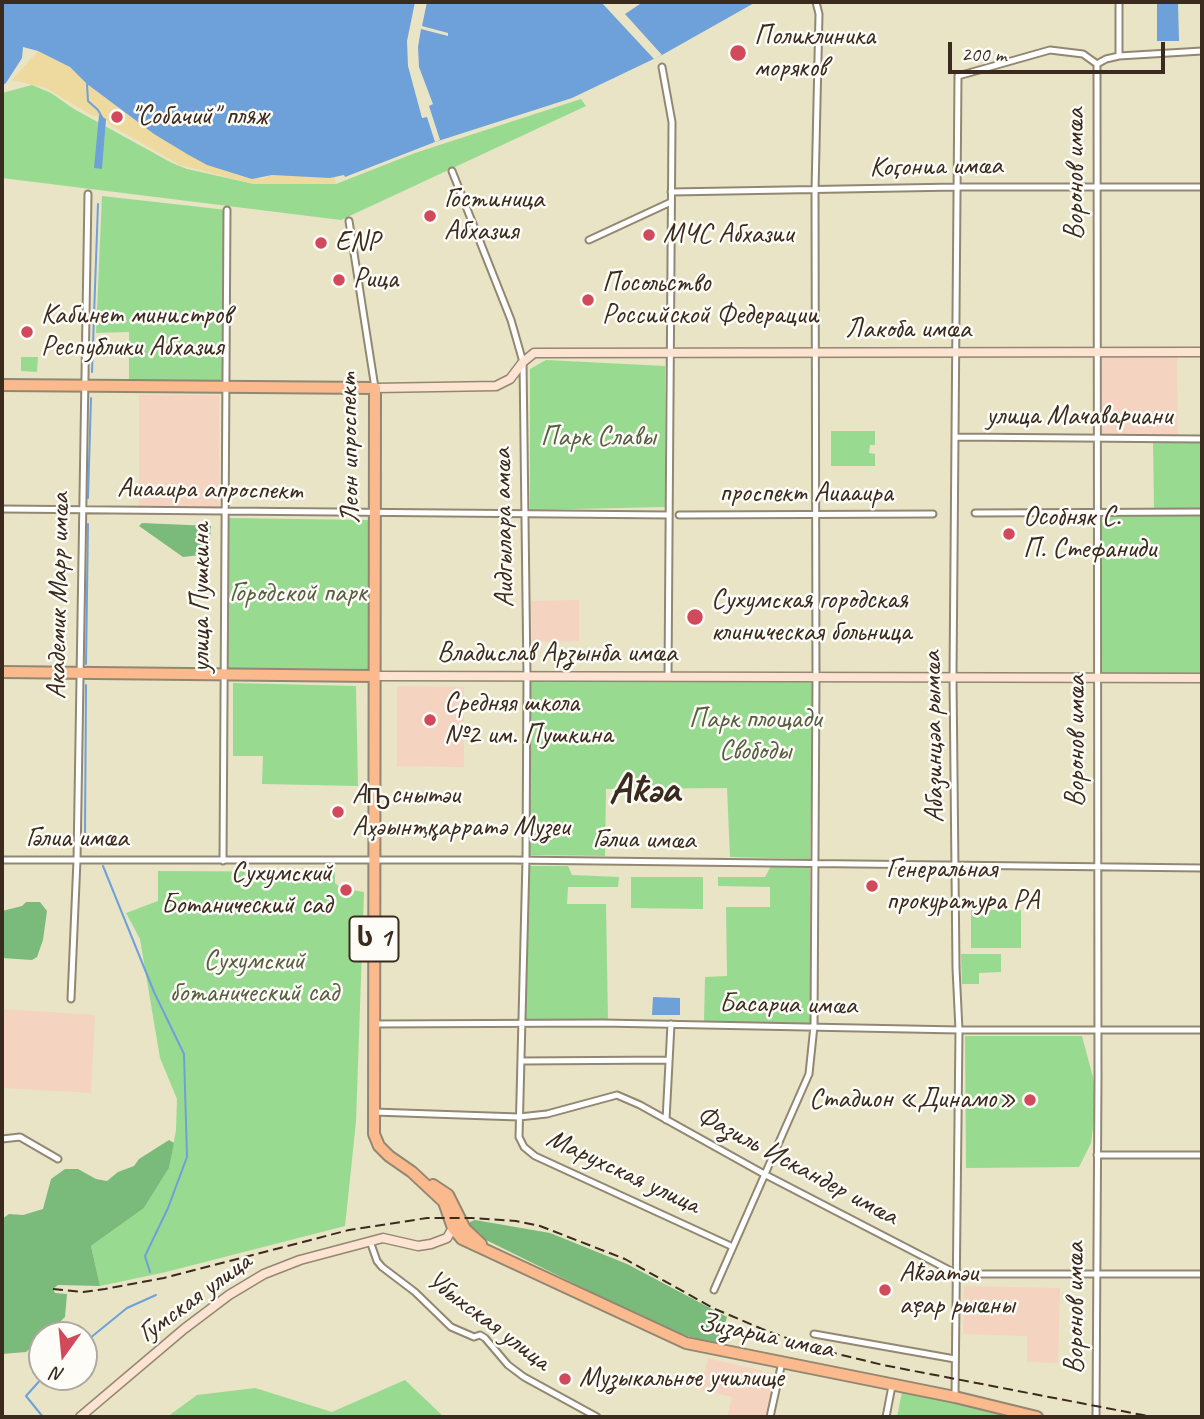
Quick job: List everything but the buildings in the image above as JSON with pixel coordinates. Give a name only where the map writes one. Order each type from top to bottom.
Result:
[{"type":"highway","points":[[2,385],[375,388]]},
{"type":"highway","name":"Леон ипроспект","points":[[374,676],[375,388]]},
{"type":"highway","points":[[2,672],[374,676]]},
{"type":"highway","name":"ს 1","points":[[374,676],[374,1135],[379,1146],[444,1202],[453,1228],[462,1239],[500,1255]]},
{"type":"highway","name":"ს 1","points":[[421,1180],[440,1188],[448,1195],[465,1229],[473,1238],[500,1255]]},
{"type":"highway","name":"Ӡиӡариа имҩа","points":[[500,1255],[645,1326],[686,1343],[1037,1417]]},
{"type":"main road","name":"Лакоба имҩа","points":[[375,388],[496,386],[510,379],[534,353],[1202,352]]},
{"type":"main road","name":"Владислав Арӡынба имҩа","points":[[374,676],[1202,678]]},
{"type":"main road","points":[[447,1238],[458,1220],[458,1213]]},
{"type":"main road","name":"Гумская улица","points":[[80,1417],[184,1329],[264,1274],[300,1260],[383,1238],[418,1246],[447,1238],[462,1239]]},
{"type":"street","points":[[714,1290],[809,1074],[814,1026],[815,191],[819,14],[816,2]]},
{"type":"street","points":[[1119,2],[1119,56]]},
{"type":"street","name":"Абазинцәа рымҩа","points":[[955,1398],[959,1030],[953,677],[958,76],[1050,50],[1083,54],[1097,64]]},
{"type":"street","points":[[1097,64],[1119,56],[1202,51]]},
{"type":"street","name":"Воронов имҩа","points":[[1096,1417],[1097,64]]},
{"type":"street","points":[[662,67],[672,122],[668,677]]},
{"type":"street","name":"Аидгылара амҩа","points":[[452,171],[498,286],[523,362],[527,676],[521,1060]]},
{"type":"street","name":"Коӷониа имҩа","points":[[671,192],[957,187],[1202,187]]},
{"type":"street","name":"Академик Марр имҩа","points":[[71,999],[77,860],[88,194]]},
{"type":"street","points":[[589,240],[671,202]]},
{"type":"street","name":"улица Пушкина","points":[[223,861],[227,210]]},
{"type":"street","name":"Леон ипроспект","points":[[349,221],[375,388]]},
{"type":"street","name":"улица Мачавариани","points":[[955,437],[1202,439]]},
{"type":"street","name":"Аиааира апроспект","points":[[2,509],[669,515]]},
{"type":"street","points":[[975,513],[1202,512]]},
{"type":"street","name":"проспект Аиааира","points":[[679,515],[933,514]]},
{"type":"street","name":"Гәлиа имҩа","points":[[2,860],[526,860],[1202,868]]},
{"type":"street","name":"Басариа имҩа","points":[[372,1024],[671,1024],[959,1030],[1202,1030]]},
{"type":"street","points":[[666,1120],[671,1024]]},
{"type":"street","points":[[521,1060],[669,1060]]},
{"type":"street","name":"Марухская улица","points":[[521,1060],[519,1138],[524,1147],[535,1156],[733,1247]]},
{"type":"street","name":"Фазиль Искандер имҩа","points":[[373,1112],[519,1116],[547,1114],[617,1095],[957,1274],[1202,1274]]},
{"type":"street","points":[[2,1139],[20,1138],[58,1159]]},
{"type":"street","points":[[1097,1155],[1202,1155]]},
{"type":"street","name":"Убыхская улица","points":[[370,1241],[382,1267],[415,1292],[451,1326],[474,1337],[480,1335],[485,1338],[508,1365],[524,1377],[597,1417]]},
{"type":"street","points":[[814,1334],[955,1359]]},
{"type":"street","points":[[771,1417],[782,1362]]},
{"type":"street","points":[[886,1417],[892,1386]]},
{"type":"shaded area","points":[[1097,351],[1177,352],[1178,439],[1097,438]]},
{"type":"shaded area","points":[[139,395],[219,395],[219,507],[139,506]]},
{"type":"shaded area","points":[[579,600],[579,641],[532,642],[531,601]]},
{"type":"shaded area","name":"Средняя школа №2 им. Пушкина","points":[[397,686],[464,687],[464,767],[397,766]]},
{"type":"shaded area","points":[[2,1009],[95,1015],[91,1093],[2,1088]]},
{"type":"shaded area","points":[[964,1286],[1060,1288],[1058,1363],[1027,1362],[1027,1336],[963,1334]]},
{"type":"shaded area","points":[[708,1358],[776,1374],[765,1417],[727,1417],[732,1397],[700,1390]]},
{"type":"green space","points":[[32,85],[51,93],[74,109],[172,163],[254,184],[336,184],[415,153],[581,99],[586,106],[341,220],[2,178],[2,93]]},
{"type":"green space","points":[[102,196],[227,210],[224,387],[129,386],[129,332],[96,333]]},
{"type":"green space","points":[[21,357],[38,357],[37,372],[21,371]]},
{"type":"green space","name":"Парк Славы","points":[[546,360],[665,366],[665,507],[530,510],[530,369]]},
{"type":"green space","points":[[831,431],[875,431],[875,445],[870,445],[869,453],[875,454],[875,466],[831,466]]},
{"type":"green space","points":[[1153,440],[1202,441],[1202,509],[1154,508]]},
{"type":"green space","points":[[1202,512],[1202,678],[1098,678],[1097,513]]},
{"type":"green space","name":"Городской парк","points":[[226,518],[368,520],[368,669],[228,668]]},
{"type":"green space","points":[[142,523],[211,526],[209,554],[183,557],[139,526]]},
{"type":"green space","name":"Парк площади Свободы","points":[[813,678],[810,859],[730,857],[727,788],[606,789],[605,856],[530,855],[530,679]]},
{"type":"green space","points":[[233,683],[356,686],[358,786],[262,784],[263,756],[233,756]]},
{"type":"green space","points":[[530,866],[568,866],[572,875],[619,877],[618,887],[568,887],[567,904],[606,904],[608,1021],[524,1021]]},
{"type":"green space","points":[[771,866],[810,866],[810,1023],[704,1022],[705,977],[727,976],[726,907],[770,907],[770,887],[718,886],[718,877],[765,877]]},
{"type":"green space","name":"Сухумский ботанический сад","points":[[158,871],[335,872],[335,883],[341,888],[364,892],[356,1122],[345,1226],[166,1272],[100,1286],[91,1246],[144,1208],[169,1168],[176,1130],[177,1099],[160,1058],[140,939],[126,913],[158,901]]},
{"type":"green space","points":[[631,877],[703,877],[703,909],[631,908]]},
{"type":"green space","points":[[26,902],[40,902],[47,911],[43,940],[37,957],[32,960],[2,958],[2,911],[22,906]]},
{"type":"green space","points":[[971,910],[1021,910],[1021,948],[971,948]]},
{"type":"green space","points":[[961,954],[1001,954],[1001,972],[979,973],[979,984],[962,984]]},
{"type":"green space","name":"Cтадион «Динамо»","points":[[965,1036],[1082,1036],[1094,1081],[1094,1119],[1091,1143],[1079,1167],[966,1168]]},
{"type":"green space","points":[[169,1140],[174,1143],[169,1168],[144,1208],[91,1246],[100,1286],[58,1285],[53,1289],[55,1293],[67,1294],[65,1317],[61,1321],[28,1321],[28,1350],[2,1354],[2,1219],[9,1214],[23,1215],[43,1209],[51,1179],[65,1169],[78,1169],[96,1179],[107,1181],[118,1172],[134,1166],[139,1159]]},
{"type":"green space","points":[[475,1220],[550,1233],[627,1264],[727,1317],[718,1345],[670,1331],[482,1238],[470,1225],[470,1222]]},
{"type":"green space","points":[[405,1380],[444,1417],[167,1417],[197,1395],[255,1388],[332,1412]]},
{"type":"green space","points":[[902,1392],[1020,1417],[897,1417]]},
{"type":"sand","name":"\"Собачий\" пляж","points":[[38,51],[70,67],[87,84],[154,134],[262,179],[272,175],[335,177],[336,184],[254,184],[180,165],[112,126],[105,118],[91,115],[46,88],[12,80]]},
{"type":"water","points":[[2,2],[756,2],[662,55],[572,98],[435,142],[345,177],[272,175],[252,179],[207,165],[187,154],[154,134],[87,84],[70,67],[38,51],[23,47],[22,58],[2,86]]},
{"type":"water","points":[[1157,2],[1178,2],[1179,41],[1157,41]]},
{"type":"water","points":[[99,115],[106,119],[102,169],[94,168]]},
{"type":"water","points":[[653,997],[680,998],[680,1015],[652,1015]]},
{"type":"pier","points":[[415,2],[427,2],[422,26],[448,33],[448,36],[421,29],[418,47],[419,67],[433,104],[429,106],[440,140],[435,142],[427,117],[422,118],[408,66],[407,41]]},
{"type":"pier","points":[[601,2],[643,2],[625,14],[662,55],[654,59]]},
{"type":"waterway","points":[[87,84],[88,101],[103,119]]},
{"type":"waterway","points":[[92,372],[98,204]]},
{"type":"waterway","points":[[88,498],[91,398]]},
{"type":"waterway","points":[[86,664],[88,524]]},
{"type":"waterway","points":[[85,836],[86,685]]},
{"type":"waterway","points":[[103,866],[154,992],[184,1054],[187,1157],[168,1208],[145,1256],[150,1272]]},
{"type":"waterway","points":[[98,1332],[127,1308],[156,1295]]},
{"type":"waterway","points":[[30,1391],[26,1396],[43,1417]]},
{"type":"railway","points":[[53,1289],[83,1292],[164,1278],[349,1230],[427,1218],[516,1221],[540,1226],[625,1259],[713,1308],[817,1349],[883,1365],[1153,1417]]},
{"type":"place","name":"Поликлиника моряков","points":[[738,53]]},
{"type":"place","name":"\"Собачий\" пляж","points":[[117,117]]},
{"type":"place","name":"Гостиница Абхазия","points":[[430,216]]},
{"type":"place","name":"МЧС Абхазии","points":[[649,235]]},
{"type":"place","name":"ENP","points":[[321,243]]},
{"type":"place","name":"Рица","points":[[339,280]]},
{"type":"place","name":"Посольство Российской Федерации","points":[[588,300]]},
{"type":"place","name":"Кабинет министров Республики Абхазия","points":[[27,332]]},
{"type":"place","name":"Особняк С. П. Стефаниди","points":[[1009,534]]},
{"type":"place","name":"Сухумская городская клиническая больница","points":[[695,617]]},
{"type":"place","name":"Средняя школа №2 им. Пушкина","points":[[430,720]]},
{"type":"place","name":"Аҧснытәи Аҳәынҭқарратә Музеи","points":[[338,812]]},
{"type":"place","name":"Генеральная прокуратура РА","points":[[872,886]]},
{"type":"place","name":"Сухумский Ботанический сад","points":[[346,890]]},
{"type":"place","name":"Cтадион «Динамо»","points":[[1030,1100]]},
{"type":"place","name":"Аҟәатәи аҿар рыҩны","points":[[885,1290]]},
{"type":"place","name":"Музыкальное училище","points":[[565,1379]]},
{"type":"district","name":"Аҟəа","points":[[644,791]]}]
